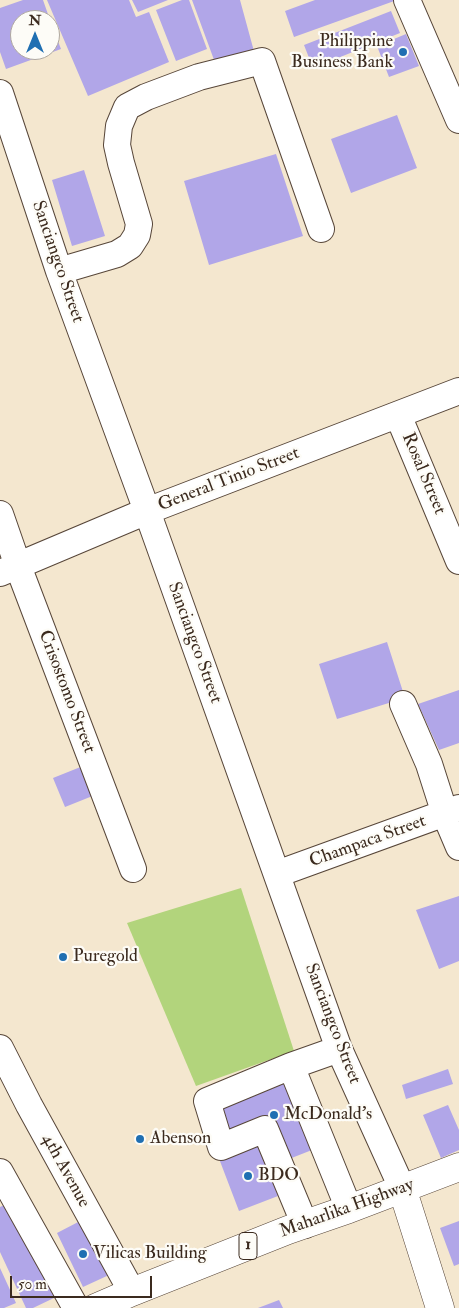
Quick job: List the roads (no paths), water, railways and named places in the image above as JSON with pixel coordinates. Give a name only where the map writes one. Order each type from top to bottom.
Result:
[{"type":"main road","name":"Maharlika Highway","points":[[96,1308],[288,1230],[350,1209],[459,1166]]},
{"type":"main road","points":[[402,1188],[440,1308]]},
{"type":"street","points":[[407,0],[459,120]]},
{"type":"street","points":[[59,271],[117,254],[130,246],[137,235],[139,224],[121,163],[118,145],[119,126],[127,107],[146,97],[199,77],[262,61],[321,229]]},
{"type":"street","name":"Sanciangco Street","points":[[0,93],[59,271],[147,511],[339,1049],[402,1188]]},
{"type":"street","name":"General Tinio Street","points":[[9,569],[147,511],[459,391]]},
{"type":"street","name":"Rosal Street","points":[[398,415],[459,561]]},
{"type":"street","name":"Crisostomo Street","points":[[0,514],[9,569],[133,869]]},
{"type":"street","points":[[403,704],[452,811],[459,847]]},
{"type":"street","name":"Champaca Street","points":[[277,874],[452,811]]},
{"type":"street","name":"4th Avenue","points":[[0,1048],[29,1105],[132,1292]]},
{"type":"street","points":[[304,1225],[265,1129],[221,1147],[207,1101],[291,1066],[339,1049]]},
{"type":"street","points":[[291,1066],[350,1209]]},
{"type":"street","points":[[0,1172],[76,1308]]},
{"type":"place","name":"Philippine Business Bank","points":[[403,52]]},
{"type":"place","name":"Puregold","points":[[63,957]]},
{"type":"place","name":"McDonald's","points":[[274,1115]]},
{"type":"place","name":"Abenson","points":[[140,1139]]},
{"type":"place","name":"BDO","points":[[248,1176]]},
{"type":"place","name":"Vilicas Building","points":[[83,1254]]}]
